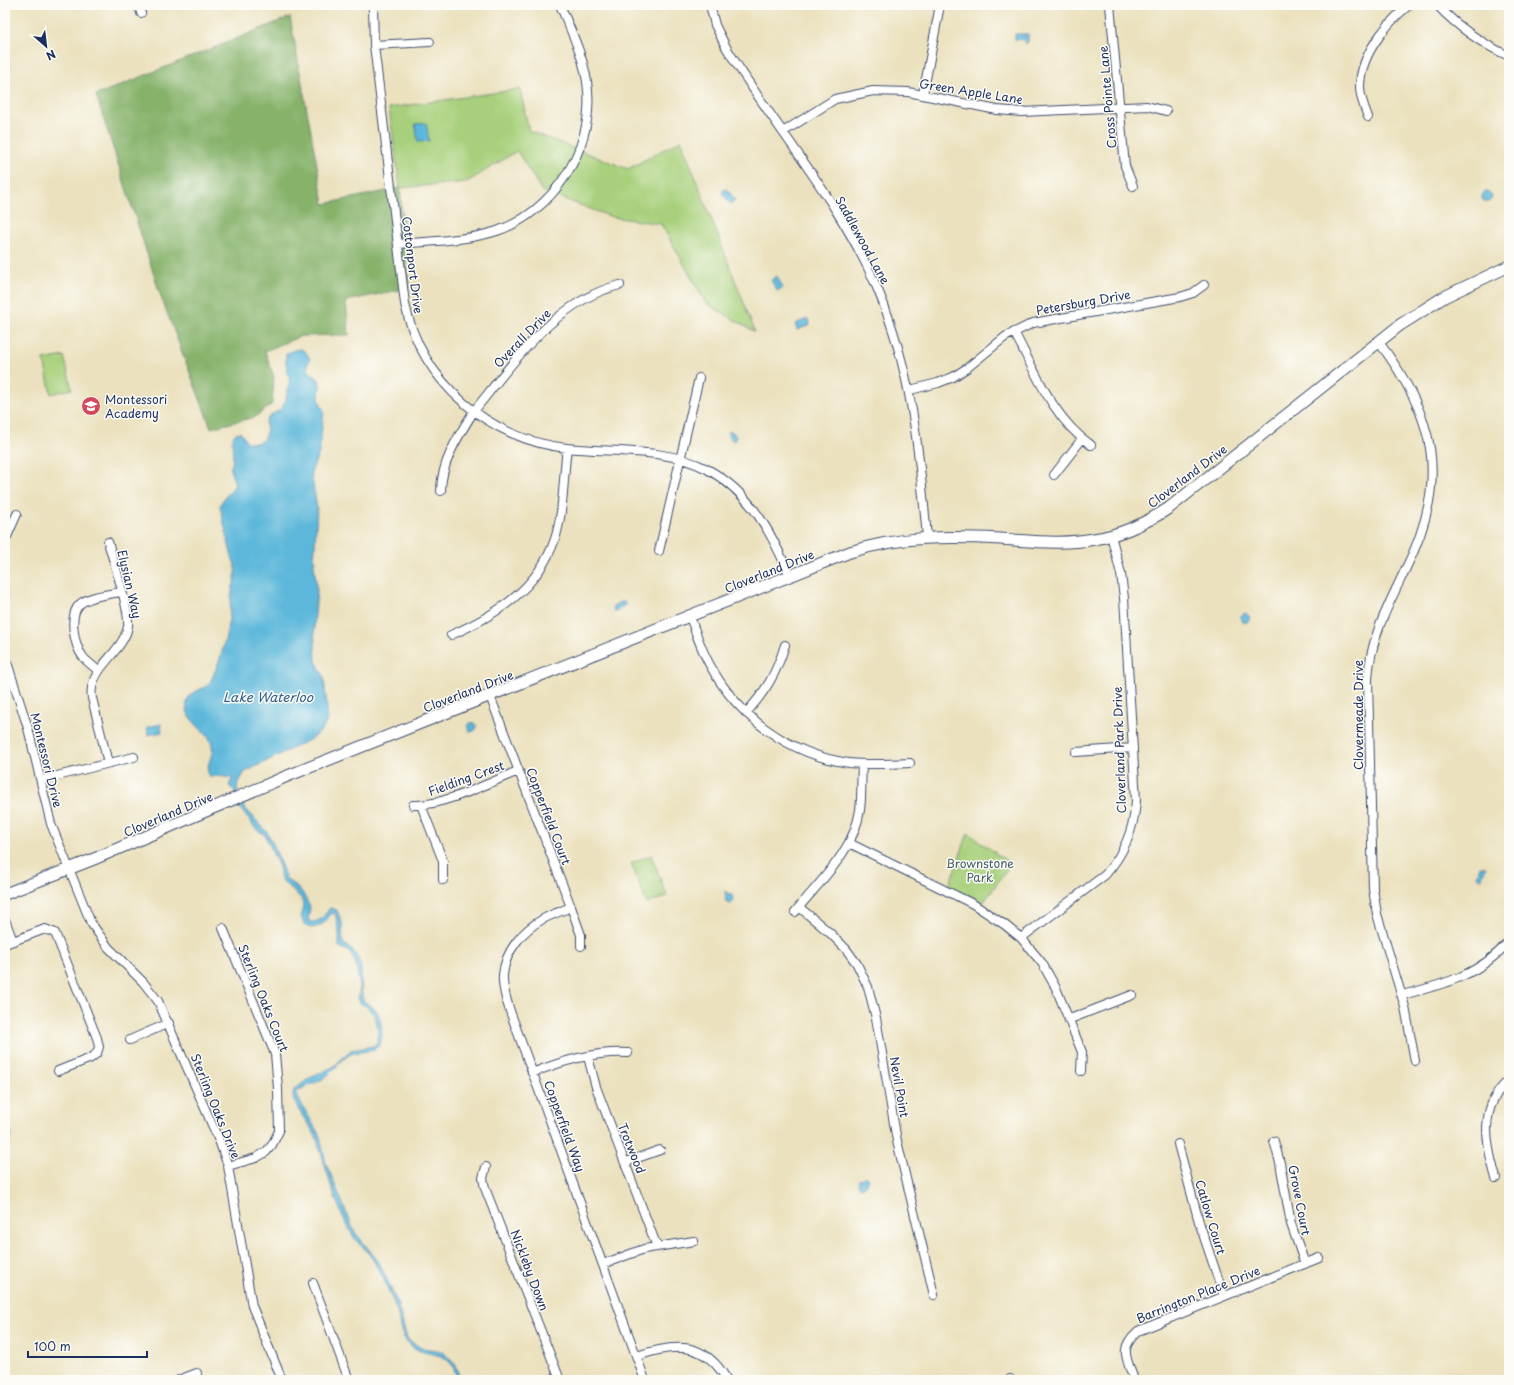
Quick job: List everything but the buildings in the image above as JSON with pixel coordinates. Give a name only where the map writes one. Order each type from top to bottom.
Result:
[{"type":"main road","name":"Cloverland Drive","points":[[5,894],[252,792],[860,549],[898,540],[927,537],[1064,542],[1082,541],[1111,535],[1146,522],[1169,508],[1378,341],[1444,297],[1509,266]]},
{"type":"street","name":"Cottonport Drive","points":[[373,5],[374,45],[404,304],[414,336],[425,357],[440,378],[460,400],[474,411],[502,429],[520,438],[567,448],[636,452],[679,459],[708,470],[748,501],[771,534],[790,576]]},
{"type":"street","points":[[398,244],[471,236],[504,228],[538,207],[550,195],[565,175],[583,138],[588,116],[588,94],[582,58],[560,5]]},
{"type":"street","name":"Saddlewood Lane","points":[[710,5],[715,25],[726,47],[846,228],[869,272],[893,330],[910,390],[918,441],[927,537]]},
{"type":"street","points":[[922,95],[940,5]]},
{"type":"street","name":"Cross Pointe Lane","points":[[1110,5],[1126,169],[1133,186]]},
{"type":"street","points":[[1368,117],[1360,92],[1362,73],[1379,37],[1395,18],[1409,5]]},
{"type":"street","points":[[1437,5],[1468,32],[1509,56]]},
{"type":"street","points":[[374,45],[430,42]]},
{"type":"street","name":"Green Apple Lane","points":[[783,132],[819,108],[840,97],[873,90],[922,95],[1015,112],[1147,106],[1166,111]]},
{"type":"street","name":"Overall Drive","points":[[441,491],[442,476],[446,464],[474,411],[524,351],[554,322],[590,296],[606,288],[620,285]]},
{"type":"street","name":"Petersburg Drive","points":[[910,390],[938,383],[960,373],[997,342],[1033,323],[1048,319],[1187,295],[1204,285]]},
{"type":"street","points":[[1014,332],[1057,410],[1082,439],[1091,445]]},
{"type":"street","name":"Clovermeade Drive","points":[[1378,341],[1399,371],[1421,411],[1429,441],[1432,468],[1425,522],[1411,558],[1374,635],[1368,670],[1373,889],[1377,914],[1402,995],[1415,1061]]},
{"type":"street","points":[[659,551],[679,459],[699,378]]},
{"type":"street","points":[[1054,475],[1082,439]]},
{"type":"street","points":[[451,635],[482,621],[501,609],[521,592],[537,572],[552,546],[557,529],[567,448]]},
{"type":"street","points":[[5,541],[17,514]]},
{"type":"street","name":"Cloverland Park Drive","points":[[1021,938],[1088,890],[1105,875],[1116,863],[1128,840],[1134,820],[1136,801],[1124,598],[1121,574],[1111,535]]},
{"type":"street","name":"Elysian Way","points":[[108,542],[128,620],[127,630],[121,643],[92,684],[92,696],[108,764]]},
{"type":"street","points":[[100,671],[80,653],[73,626],[73,616],[77,607],[84,601],[121,592]]},
{"type":"street","points":[[690,617],[711,668],[732,698],[746,713],[775,736],[800,749],[836,760],[862,764],[910,763]]},
{"type":"street","points":[[746,713],[769,685],[779,665],[785,645]]},
{"type":"street","name":"Montessori Drive","points":[[5,656],[28,728],[51,824],[68,869]]},
{"type":"street","name":"Copperfield Court","points":[[490,696],[571,907],[581,935],[581,946]]},
{"type":"street","points":[[1076,752],[1133,748]]},
{"type":"street","points":[[41,780],[134,757]]},
{"type":"street","points":[[862,764],[860,810],[849,843],[973,904],[1000,921],[1021,938],[1046,970],[1070,1019],[1082,1055],[1081,1071]]},
{"type":"street","name":"Fielding Crest","points":[[443,880],[443,862],[417,805],[442,800],[518,771]]},
{"type":"street","name":"Nevil Point","points":[[849,843],[836,863],[797,909],[830,933],[846,949],[860,970],[868,987],[876,1018],[897,1141],[934,1295]]},
{"type":"street","name":"Sterling Oaks Drive","points":[[68,869],[96,932],[108,947],[152,991],[163,1009],[215,1131],[228,1166],[252,1306],[282,1380]]},
{"type":"street","name":"Copperfield Way","points":[[571,907],[543,918],[531,926],[520,937],[506,962],[503,975],[506,997],[532,1073],[645,1380]]},
{"type":"street","points":[[5,920],[9,942],[45,929],[55,933],[97,1038],[99,1048],[95,1056],[58,1071]]},
{"type":"street","name":"Sterling Oaks Court","points":[[223,928],[275,1054],[278,1088],[279,1131],[272,1145],[266,1152],[256,1158],[228,1166]]},
{"type":"street","points":[[1402,995],[1442,985],[1466,976],[1490,960],[1509,941]]},
{"type":"street","points":[[1070,1019],[1132,995]]},
{"type":"street","points":[[130,1040],[169,1023]]},
{"type":"street","points":[[532,1073],[549,1066],[606,1053],[628,1053]]},
{"type":"street","name":"Trotwood","points":[[588,1057],[596,1086],[657,1247]]},
{"type":"street","points":[[1496,1178],[1487,1146],[1487,1123],[1494,1100],[1500,1089],[1509,1080]]},
{"type":"street","name":"Grove Court","points":[[1274,1141],[1280,1163],[1291,1224],[1305,1264]]},
{"type":"street","name":"Catlow Court","points":[[1178,1144],[1199,1222],[1224,1296]]},
{"type":"street","points":[[626,1162],[660,1150]]},
{"type":"street","name":"Nickleby Down","points":[[486,1167],[483,1178],[485,1188],[560,1380]]},
{"type":"street","points":[[603,1264],[636,1251],[694,1241]]},
{"type":"street","name":"Barrington Place Drive","points":[[1134,1380],[1129,1366],[1125,1346],[1130,1338],[1138,1331],[1319,1258]]},
{"type":"street","points":[[313,1283],[349,1380]]},
{"type":"street","points":[[637,1356],[652,1351],[673,1348],[696,1350],[712,1359],[727,1380]]},
{"type":"street","points":[[179,1380],[197,1373]]},
{"type":"green space","points":[[290,17],[324,204],[400,188],[409,288],[346,301],[349,335],[301,336],[265,351],[274,377],[272,404],[255,417],[211,428],[161,297],[96,95]]},
{"type":"green space","points":[[520,89],[529,131],[628,169],[681,140],[755,332],[706,303],[661,224],[612,217],[542,191],[517,151],[467,182],[400,188],[389,108]]},
{"type":"green space","points":[[64,356],[72,389],[51,394],[44,360]]},
{"type":"green space","name":"Brownstone Park","points":[[968,833],[1011,864],[983,903],[949,886]]},
{"type":"green space","points":[[651,855],[667,896],[647,904],[631,863]]},
{"type":"water","points":[[1015,34],[1028,34],[1028,42],[1025,44],[1024,40],[1015,39]]},
{"type":"water","points":[[426,123],[429,141],[418,142],[415,124]]},
{"type":"water","points":[[727,189],[735,200],[730,204],[722,193],[723,190]]},
{"type":"water","points":[[1485,192],[1489,192],[1492,197],[1489,202],[1485,202],[1482,199],[1482,195]]},
{"type":"water","points":[[777,276],[783,288],[777,291],[771,280]]},
{"type":"water","points":[[807,319],[809,320],[810,325],[797,330],[795,324]]},
{"type":"water","name":"Lake Waterloo","points":[[300,349],[308,354],[310,360],[307,365],[308,370],[319,380],[319,400],[324,411],[319,453],[311,472],[317,508],[314,564],[317,591],[314,626],[316,661],[324,677],[328,719],[322,730],[311,739],[245,772],[237,786],[240,800],[244,807],[266,831],[272,841],[286,878],[302,892],[310,907],[308,920],[311,922],[318,921],[330,908],[337,910],[342,923],[343,943],[351,949],[359,962],[361,969],[363,1000],[374,1008],[379,1015],[382,1036],[379,1045],[376,1048],[349,1055],[324,1078],[297,1092],[299,1100],[320,1136],[326,1163],[354,1231],[379,1262],[397,1302],[409,1341],[422,1348],[438,1350],[444,1353],[456,1365],[460,1380],[457,1380],[454,1369],[443,1357],[414,1348],[405,1340],[395,1307],[382,1276],[366,1250],[355,1239],[346,1223],[332,1188],[315,1134],[294,1101],[294,1090],[308,1079],[333,1067],[351,1050],[373,1046],[378,1042],[378,1028],[375,1016],[366,1006],[361,1004],[358,999],[360,987],[355,962],[349,951],[339,947],[339,931],[335,913],[331,914],[325,922],[318,927],[311,928],[304,924],[301,917],[304,907],[301,898],[281,880],[279,867],[265,835],[256,829],[238,805],[235,791],[229,786],[232,778],[217,776],[212,777],[208,775],[208,765],[212,752],[211,743],[208,737],[189,716],[187,711],[188,699],[190,696],[209,683],[216,670],[223,650],[229,619],[235,579],[235,565],[220,506],[235,484],[230,470],[233,460],[232,440],[235,434],[240,432],[247,442],[257,443],[263,440],[267,430],[265,422],[270,416],[281,408],[287,396],[289,376],[286,354]]},
{"type":"water","points":[[729,431],[733,432],[737,438],[734,442],[728,435]]},
{"type":"water","points":[[621,602],[626,604],[616,612],[614,611],[613,606]]},
{"type":"water","points":[[1245,613],[1250,618],[1245,623],[1240,618]]},
{"type":"water","points":[[472,722],[477,727],[472,732],[467,727]]},
{"type":"water","points":[[161,724],[162,732],[148,735],[147,727]]},
{"type":"water","points":[[1480,866],[1486,867],[1481,879],[1477,877]]},
{"type":"water","points":[[725,891],[732,895],[733,900],[731,904],[726,902]]},
{"type":"water","points":[[5,1115],[12,1135],[9,1140],[5,1142]]},
{"type":"water","points":[[866,1176],[868,1178],[865,1186],[860,1187],[858,1185],[859,1180]]},
{"type":"place","name":"Montessori Academy","points":[[91,406]]}]
